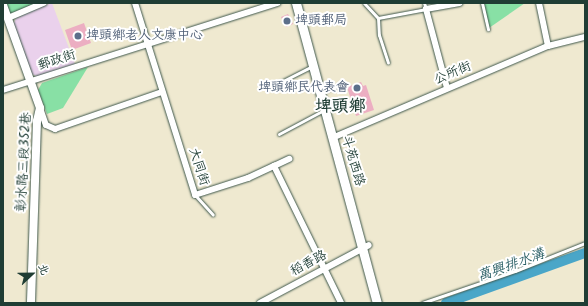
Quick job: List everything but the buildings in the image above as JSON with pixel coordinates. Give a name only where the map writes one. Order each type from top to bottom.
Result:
[{"type":"main road","name":"斗苑西路","points":[[296,3],[382,303]]},
{"type":"main road","name":"斗苑西路","points":[[303,3],[325,110],[335,136]]},
{"type":"main road","name":"斗苑西路","points":[[366,247],[377,303]]},
{"type":"street","points":[[6,15],[44,3]]},
{"type":"street","name":"大同街","points":[[135,3],[195,195],[248,178],[289,159]]},
{"type":"street","name":"郵政街","points":[[3,90],[278,3]]},
{"type":"street","points":[[447,88],[425,6],[459,3]]},
{"type":"street","points":[[540,3],[548,46]]},
{"type":"street","name":"彰水路三段352巷","points":[[3,5],[40,108],[37,121],[32,303]]},
{"type":"street","name":"公所街","points":[[335,136],[548,46],[585,37]]},
{"type":"street","points":[[40,108],[46,125],[55,129],[162,92]]},
{"type":"street","points":[[274,166],[341,303]]},
{"type":"street","name":"稻香路","points":[[260,303],[366,247]]},
{"type":"lane","points":[[364,3],[378,18],[379,35],[388,63]]},
{"type":"lane","points":[[482,3],[488,29]]},
{"type":"lane","points":[[378,18],[425,6]]},
{"type":"lane","points":[[280,82],[313,66]]},
{"type":"lane","points":[[322,91],[342,84]]},
{"type":"lane","points":[[279,134],[325,110]]},
{"type":"lane","points":[[195,195],[213,215]]},
{"type":"lane","points":[[422,303],[515,271],[585,242]]},
{"type":"shaded area","points":[[52,3],[75,64],[38,77],[32,74],[13,25],[17,16]]},
{"type":"green space","points":[[6,3],[38,3],[9,14]]},
{"type":"green space","points":[[484,3],[525,3],[489,28]]},
{"type":"green space","points":[[88,67],[63,108],[47,114],[38,90],[42,83]]},
{"type":"waterway","name":"萬興排水溝","points":[[446,303],[585,253]]},
{"type":"place","name":"埤頭郵局","points":[[287,21]]},
{"type":"place","name":"埤頭鄉老人文康中心","points":[[78,36]]},
{"type":"place","name":"埤頭鄉民代表會","points":[[357,88]]},
{"type":"district","name":"埤頭鄉","points":[[340,107]]}]
